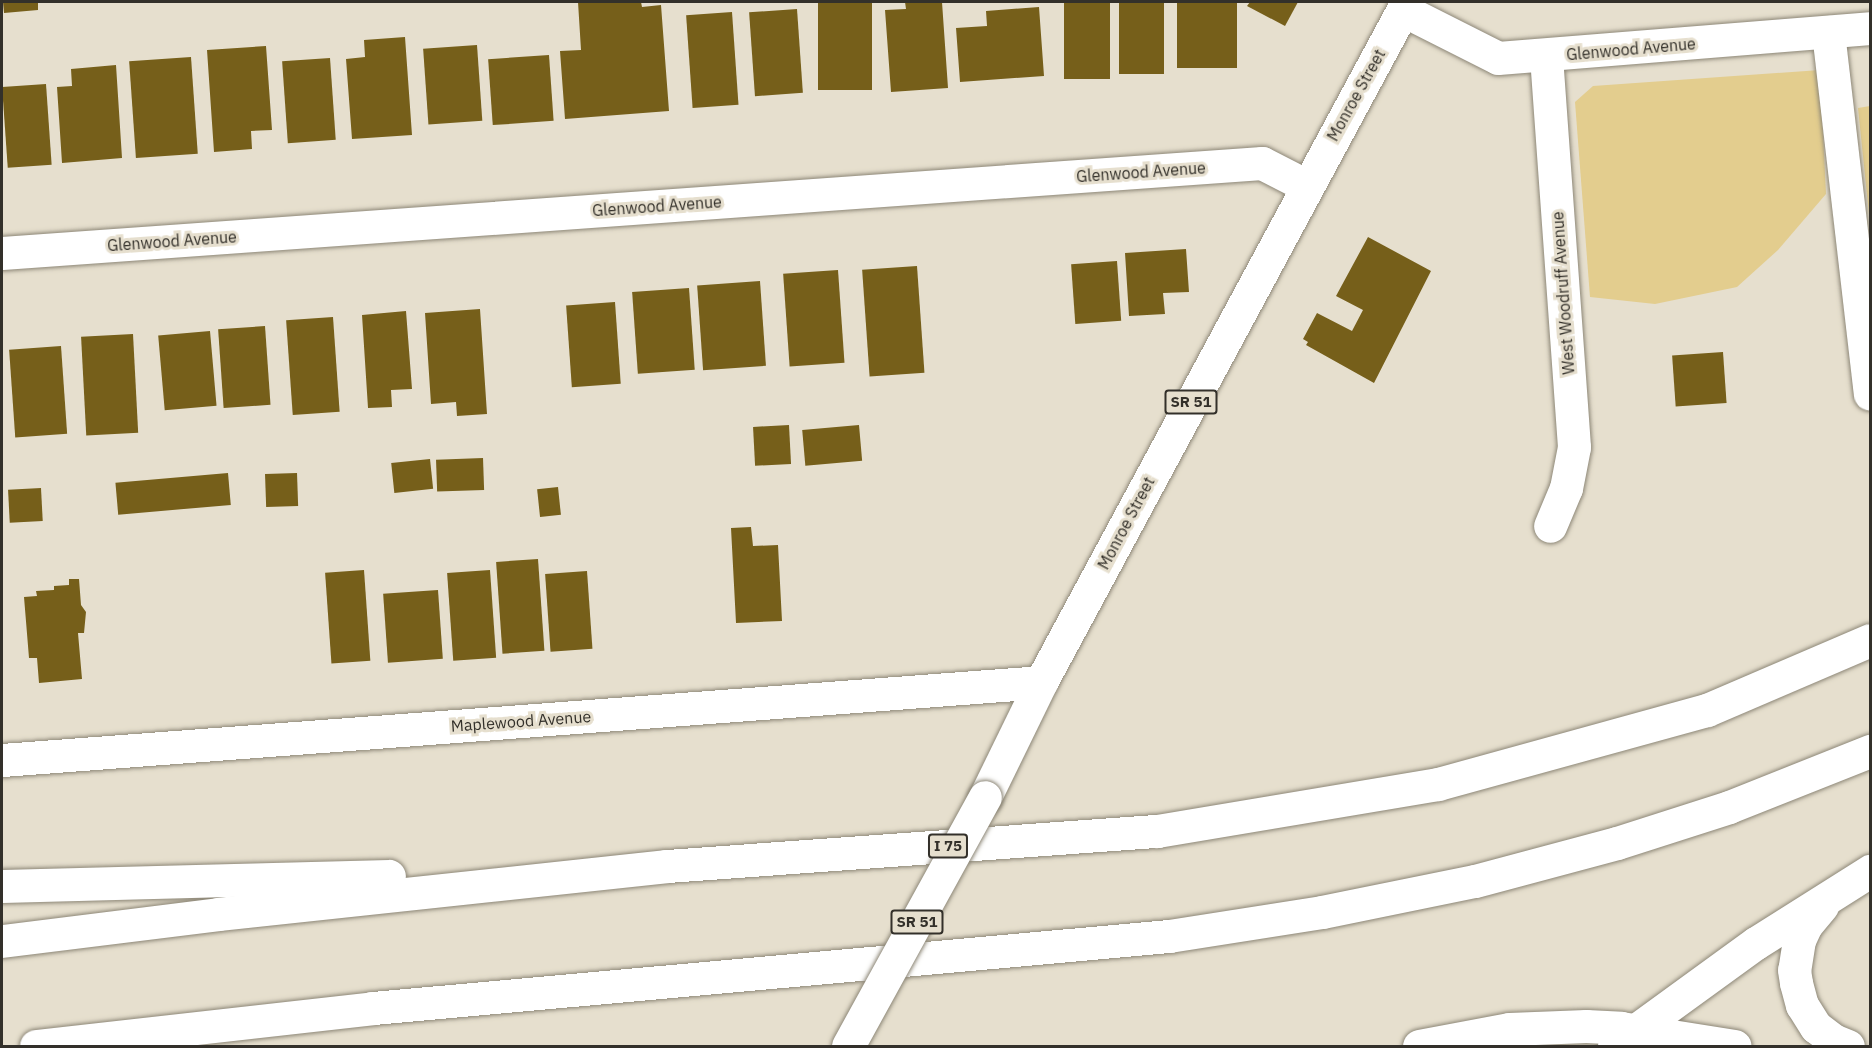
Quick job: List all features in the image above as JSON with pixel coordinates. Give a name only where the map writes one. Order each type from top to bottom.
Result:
[{"type":"main road","name":"Glenwood Avenue","points":[[1405,6],[1498,58],[1546,56],[1870,28]]},
{"type":"main road","name":"Monroe Street","points":[[848,1047],[985,797],[1041,682],[1306,186],[1405,6]]},
{"type":"main road","points":[[1828,32],[1870,393]]},
{"type":"main road","name":"West Woodruff Avenue","points":[[1546,56],[1574,447],[1566,488],[1550,526]]},
{"type":"main road","name":"Glenwood Avenue","points":[[2,253],[1262,163],[1306,186]]},
{"type":"main road","name":"I 75","points":[[2,941],[218,914],[667,866],[1157,831],[1438,784],[1707,710],[1870,640]]},
{"type":"main road","name":"Maplewood Avenue","points":[[2,760],[1041,682]]},
{"type":"main road","points":[[36,1047],[373,1008],[1169,936],[1322,912],[1475,881],[1617,843],[1729,807],[1870,752]]},
{"type":"main road","points":[[2,886],[111,885],[667,866]]},
{"type":"main road","points":[[1623,1039],[1756,943],[1870,871]]},
{"type":"main road","points":[[1837,892],[1814,913],[1806,926],[1799,940],[1794,970],[1798,995],[1809,1018],[1823,1035],[1848,1047]]},
{"type":"main road","points":[[1419,1047],[1509,1029],[1586,1026],[1623,1039],[1735,1047]]},
{"type":"shaded area","points":[[1820,70],[1826,194],[1778,250],[1737,287],[1655,304],[1590,297],[1575,102],[1593,86]]},
{"type":"shaded area","points":[[1870,106],[1870,224],[1858,108]]},
{"type":"building","points":[[3,2],[38,2],[38,10],[4,13]]},
{"type":"building","points":[[578,2],[641,2],[642,7],[661,5],[669,111],[565,119],[560,51],[581,50]]},
{"type":"building","points":[[818,2],[872,2],[872,90],[818,90]]},
{"type":"building","points":[[905,2],[942,2],[948,88],[891,92],[885,10],[906,9]]},
{"type":"building","points":[[1064,2],[1110,2],[1110,79],[1064,79]]},
{"type":"building","points":[[1119,2],[1164,2],[1164,74],[1119,74]]},
{"type":"building","points":[[1177,2],[1237,2],[1237,68],[1177,68]]},
{"type":"building","points":[[1250,2],[1298,2],[1285,26],[1247,6]]},
{"type":"building","points":[[1039,7],[1044,76],[960,82],[956,28],[987,26],[986,11]]},
{"type":"building","points":[[797,9],[803,93],[755,96],[749,12]]},
{"type":"building","points":[[732,12],[738,105],[693,108],[686,15]]},
{"type":"building","points":[[405,37],[412,135],[352,139],[346,59],[365,57],[364,40]]},
{"type":"building","points":[[477,45],[482,121],[428,125],[423,49]]},
{"type":"building","points":[[266,46],[272,130],[251,131],[252,149],[214,152],[207,50]]},
{"type":"building","points":[[549,55],[554,121],[493,125],[488,59]]},
{"type":"building","points":[[191,57],[198,154],[136,158],[129,61]]},
{"type":"building","points":[[330,58],[336,140],[288,143],[282,61]]},
{"type":"building","points":[[116,65],[122,158],[62,163],[57,87],[72,86],[71,69]]},
{"type":"building","points":[[46,84],[52,165],[8,168],[2,87]]},
{"type":"building","points":[[1368,237],[1431,271],[1374,383],[1306,345],[1308,342],[1303,339],[1317,313],[1352,331],[1363,310],[1336,296]]},
{"type":"building","points":[[1186,249],[1189,292],[1163,293],[1165,314],[1129,316],[1125,253]]},
{"type":"building","points":[[1117,261],[1121,321],[1075,324],[1071,264]]},
{"type":"building","points":[[917,266],[924,373],[870,377],[862,270]]},
{"type":"building","points":[[838,270],[844,363],[790,367],[783,274]]},
{"type":"building","points":[[760,281],[766,366],[703,370],[697,285]]},
{"type":"building","points":[[689,288],[695,370],[638,374],[632,292]]},
{"type":"building","points":[[615,302],[621,384],[572,387],[566,305]]},
{"type":"building","points":[[480,309],[487,414],[457,416],[456,402],[431,404],[425,313]]},
{"type":"building","points":[[406,311],[412,389],[391,390],[392,407],[368,408],[362,315]]},
{"type":"building","points":[[333,317],[340,412],[293,415],[286,320]]},
{"type":"building","points":[[265,326],[271,405],[224,408],[218,329]]},
{"type":"building","points":[[210,331],[217,406],[165,410],[158,336]]},
{"type":"building","points":[[133,334],[138,433],[86,436],[81,337]]},
{"type":"building","points":[[61,346],[67,434],[15,437],[9,350]]},
{"type":"building","points":[[1723,352],[1727,403],[1676,406],[1672,356]]},
{"type":"building","points":[[789,425],[791,464],[755,466],[753,427]]},
{"type":"building","points":[[859,425],[862,461],[805,466],[802,430]]},
{"type":"building","points":[[483,458],[484,490],[437,492],[436,460]]},
{"type":"building","points":[[430,459],[433,489],[394,493],[391,463]]},
{"type":"building","points":[[228,473],[231,505],[118,515],[115,483]]},
{"type":"building","points":[[297,473],[298,506],[266,507],[265,474]]},
{"type":"building","points":[[558,487],[561,515],[540,517],[537,489]]},
{"type":"building","points":[[41,488],[43,521],[10,523],[8,490]]},
{"type":"building","points":[[751,527],[753,546],[778,545],[782,621],[736,623],[731,528]]},
{"type":"building","points":[[538,559],[544,651],[503,654],[496,562]]},
{"type":"building","points":[[364,570],[370,661],[331,663],[325,573]]},
{"type":"building","points":[[490,570],[496,658],[453,661],[447,573]]},
{"type":"building","points":[[587,571],[592,649],[551,652],[545,574]]},
{"type":"building","points":[[69,579],[79,579],[81,605],[86,612],[84,633],[78,633],[82,679],[39,683],[37,658],[29,658],[24,597],[37,596],[36,591],[54,590],[54,586],[69,585]]},
{"type":"building","points":[[438,590],[443,659],[388,663],[383,594]]}]
